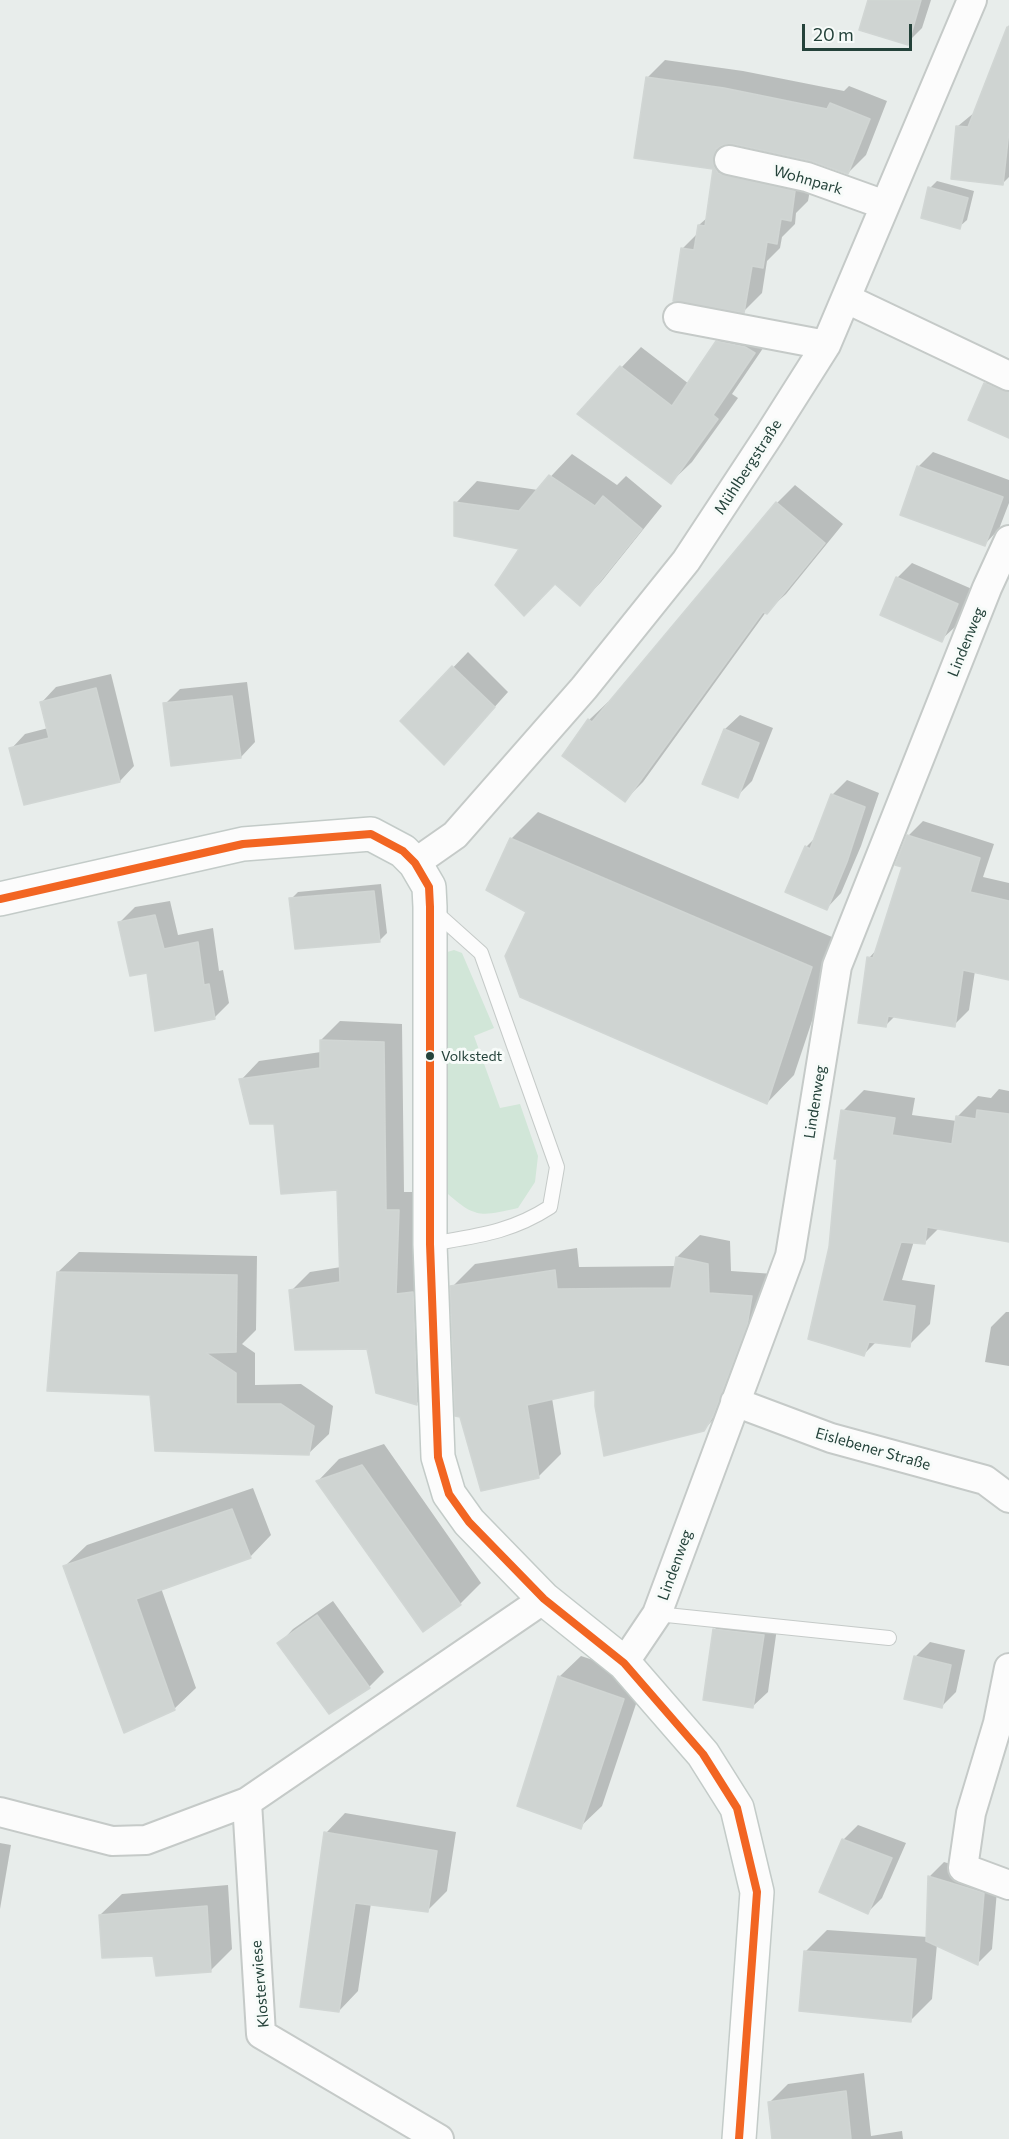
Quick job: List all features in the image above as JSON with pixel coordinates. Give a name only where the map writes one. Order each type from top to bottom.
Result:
[{"type":"main road","points":[[0,899],[243,843],[371,834],[403,851],[415,863],[429,887],[430,907],[430,1244],[438,1457],[449,1494],[469,1522],[544,1599],[624,1663],[703,1754],[737,1808],[757,1892],[739,2139]]},
{"type":"street","name":"Mühlbergstraße","points":[[415,863],[455,835],[584,688],[686,561],[826,345],[972,0]]},
{"type":"street","name":"Wohnpark","points":[[729,160],[807,177],[885,205]]},
{"type":"street","points":[[847,299],[1009,376]]},
{"type":"street","points":[[678,317],[826,345]]},
{"type":"street","name":"Lindenweg","points":[[624,1663],[657,1614],[790,1256],[837,966],[982,599],[1009,540]]},
{"type":"street","name":"Eislebener Straße","points":[[735,1402],[831,1438],[985,1480],[1009,1498]]},
{"type":"street","points":[[0,1812],[112,1841],[146,1840],[247,1802],[544,1599]]},
{"type":"street","points":[[1009,1668],[998,1723],[970,1813],[963,1868],[1009,1885]]},
{"type":"street","name":"Klosterwiese","points":[[247,1802],[261,2034],[439,2139]]},
{"type":"lane","points":[[430,907],[481,953],[557,1167],[550,1207],[524,1224],[483,1235],[430,1244]]},
{"type":"lane","points":[[657,1614],[889,1638]]},
{"type":"green space","points":[[454,950],[462,953],[494,1028],[474,1036],[500,1108],[520,1104],[538,1156],[535,1182],[518,1208],[496,1213],[473,1212],[448,1194],[441,965],[444,953]]},
{"type":"building","points":[[868,0],[921,0],[908,45],[859,30]]},
{"type":"building","points":[[1007,27],[1009,27],[1009,131],[1003,185],[951,179],[956,126],[968,127]]},
{"type":"building","points":[[646,77],[724,88],[827,109],[830,103],[870,119],[848,174],[811,161],[733,144],[723,145],[716,149],[713,164],[718,173],[795,191],[791,221],[781,219],[777,244],[767,242],[763,268],[752,266],[744,313],[673,301],[681,248],[694,250],[698,225],[705,226],[713,169],[634,158]]},
{"type":"building","points":[[928,187],[968,198],[960,229],[921,218]]},
{"type":"building","points":[[716,341],[745,347],[755,353],[713,415],[718,419],[671,484],[577,414],[620,366],[672,406]]},
{"type":"building","points":[[984,383],[1009,392],[1009,438],[968,420]]},
{"type":"building","points":[[917,466],[1003,497],[985,546],[900,515]]},
{"type":"building","points":[[549,475],[595,506],[603,496],[642,529],[580,606],[555,584],[524,616],[495,585],[519,549],[454,536],[454,502],[519,511]]},
{"type":"building","points":[[776,502],[825,543],[767,614],[763,612],[625,802],[562,756],[588,719],[592,722]]},
{"type":"building","points":[[896,577],[958,604],[942,642],[880,615]]},
{"type":"building","points":[[452,666],[495,707],[444,765],[400,721]]},
{"type":"building","points":[[96,688],[120,782],[24,805],[9,748],[49,738],[40,702]]},
{"type":"building","points":[[232,696],[241,758],[171,766],[163,703]]},
{"type":"building","points":[[724,729],[759,743],[738,798],[702,784]]},
{"type":"building","points":[[831,794],[865,807],[847,862],[827,910],[785,892],[805,846],[810,849]]},
{"type":"building","points":[[907,835],[980,858],[970,892],[1009,901],[1009,980],[963,970],[955,1027],[888,1016],[886,1027],[858,1023],[867,957],[873,958],[902,867],[895,865]]},
{"type":"building","points":[[510,838],[812,967],[767,1104],[520,997],[505,956],[526,912],[486,890]]},
{"type":"building","points":[[374,891],[380,942],[295,949],[289,898]]},
{"type":"building","points":[[155,915],[164,949],[198,942],[204,985],[209,984],[215,1019],[155,1031],[147,973],[130,976],[118,922]]},
{"type":"building","points":[[320,1040],[384,1042],[386,1210],[399,1210],[396,1294],[413,1292],[417,1405],[376,1393],[367,1349],[295,1350],[289,1290],[340,1282],[337,1190],[281,1194],[274,1124],[250,1124],[239,1079],[320,1068]]},
{"type":"building","points":[[841,1110],[895,1118],[892,1135],[952,1144],[956,1116],[976,1119],[977,1110],[1009,1114],[1009,1242],[927,1227],[925,1244],[901,1242],[882,1301],[915,1306],[910,1347],[869,1342],[864,1356],[808,1339],[829,1247],[837,1159],[834,1159]]},
{"type":"building","points":[[676,1257],[708,1264],[709,1293],[752,1296],[747,1326],[713,1416],[704,1431],[604,1456],[595,1406],[595,1390],[527,1405],[539,1478],[481,1491],[460,1417],[455,1416],[450,1286],[555,1270],[557,1289],[671,1288]]},
{"type":"building","points":[[57,1272],[237,1275],[236,1352],[206,1353],[236,1373],[236,1404],[281,1404],[314,1426],[309,1455],[155,1451],[150,1395],[47,1391]]},
{"type":"building","points":[[362,1465],[461,1605],[423,1632],[316,1481]]},
{"type":"building","points":[[232,1509],[251,1558],[136,1599],[175,1710],[124,1733],[63,1566]]},
{"type":"building","points":[[317,1615],[370,1688],[329,1714],[277,1643]]},
{"type":"building","points":[[713,1629],[764,1635],[753,1708],[703,1700]]},
{"type":"building","points":[[914,1656],[951,1665],[942,1708],[904,1699]]},
{"type":"building","points":[[558,1676],[624,1699],[581,1829],[517,1806]]},
{"type":"building","points":[[324,1832],[437,1851],[428,1912],[355,1903],[339,2012],[300,2007]]},
{"type":"building","points":[[842,1839],[892,1858],[868,1914],[819,1892]]},
{"type":"building","points":[[928,1876],[984,1893],[978,1965],[926,1941]]},
{"type":"building","points":[[207,1906],[211,1972],[156,1976],[153,1956],[102,1958],[99,1915]]},
{"type":"building","points":[[804,1951],[916,1959],[911,2022],[799,2011]]},
{"type":"building","points":[[846,2091],[851,2139],[772,2139],[768,2102]]},
{"type":"transit line","points":[[0,899],[243,844],[371,834],[403,851],[415,863],[429,887],[430,907],[430,1244],[438,1457],[449,1494],[469,1522],[544,1599],[624,1663],[703,1754],[737,1808],[757,1892],[739,2139]]},
{"type":"place","name":"Volkstedt","points":[[430,1056]]}]
